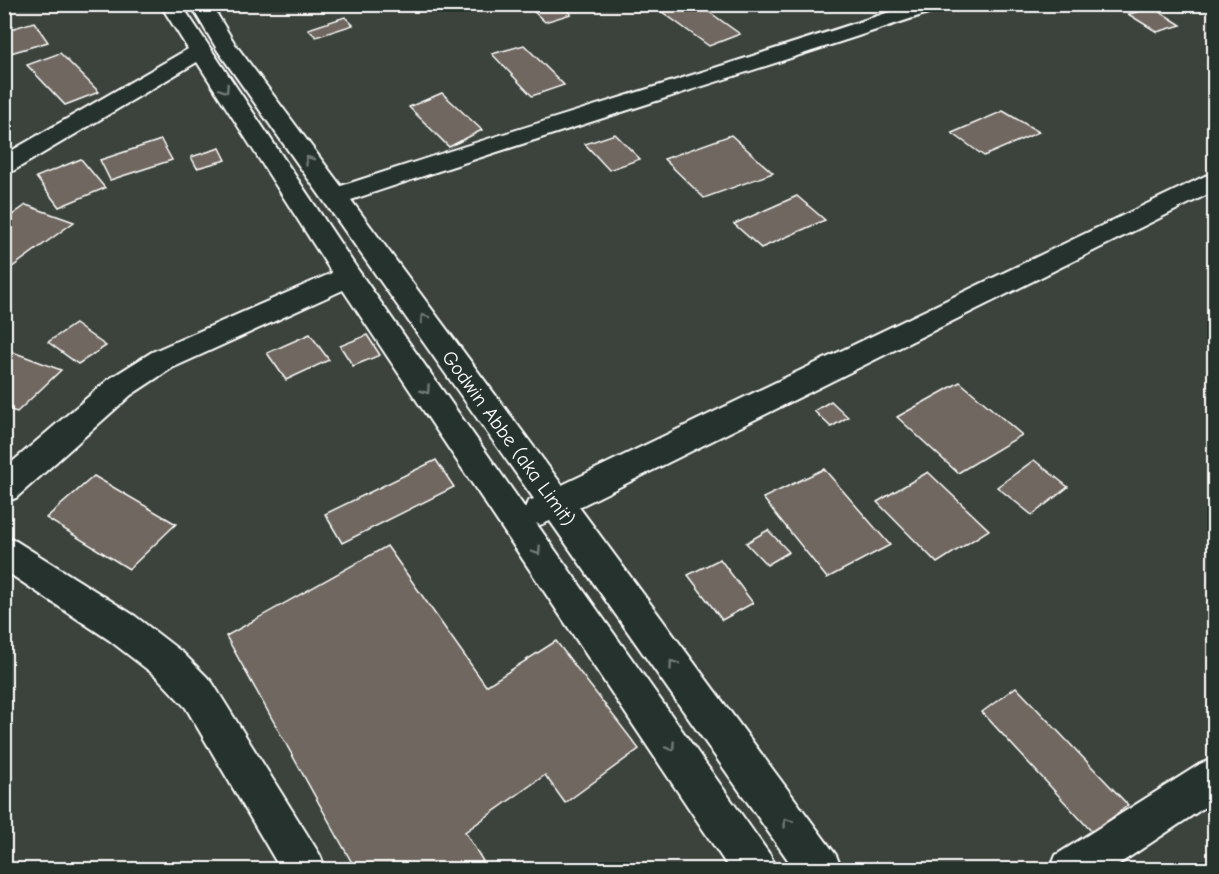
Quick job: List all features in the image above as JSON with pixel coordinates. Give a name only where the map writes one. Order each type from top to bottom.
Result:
[{"type":"street","name":"Godwin Abbe (aka Limit)","points":[[170,4],[348,277],[755,870]]},
{"type":"street","name":"Godwin Abbe (aka Limit)","points":[[200,4],[226,46],[821,870]]},
{"type":"street","points":[[336,196],[547,127],[710,79],[936,4]]},
{"type":"street","points":[[4,166],[200,51]]},
{"type":"street","points":[[517,521],[557,504],[1215,181]]},
{"type":"street","points":[[4,489],[120,387],[162,360],[348,277]]},
{"type":"street","points":[[4,551],[122,628],[170,665],[199,695],[305,870]]},
{"type":"street","points":[[1071,870],[1215,778]]},
{"type":"building","points":[[388,4],[417,4],[394,11]]},
{"type":"building","points":[[541,4],[560,4],[571,14],[545,22],[530,8]]},
{"type":"building","points":[[698,4],[740,34],[709,46],[654,6]]},
{"type":"building","points":[[1154,8],[1181,25],[1157,32],[1128,14]]},
{"type":"building","points":[[345,17],[353,25],[316,37],[308,29]]},
{"type":"building","points":[[34,22],[48,42],[4,55],[4,31]]},
{"type":"building","points":[[524,45],[564,85],[532,96],[492,54]]},
{"type":"building","points":[[60,53],[99,92],[65,105],[27,65]]},
{"type":"building","points":[[442,93],[482,130],[449,147],[409,107]]},
{"type":"building","points":[[1003,111],[1039,132],[984,156],[952,133]]},
{"type":"building","points":[[615,134],[640,159],[609,170],[585,144]]},
{"type":"building","points":[[731,135],[773,173],[704,198],[664,159]]},
{"type":"building","points":[[161,140],[172,160],[110,180],[100,160]]},
{"type":"building","points":[[220,148],[226,160],[197,168],[191,157]]},
{"type":"building","points":[[81,159],[105,188],[59,207],[36,177]]},
{"type":"building","points":[[797,196],[825,220],[761,248],[734,224]]},
{"type":"building","points":[[26,205],[74,222],[4,273],[4,221]]},
{"type":"building","points":[[75,324],[106,346],[78,364],[48,342]]},
{"type":"building","points":[[310,334],[329,360],[286,380],[267,353]]},
{"type":"building","points":[[367,335],[380,355],[353,366],[340,346]]},
{"type":"building","points":[[10,351],[61,370],[17,412],[4,408],[4,357]]},
{"type":"building","points":[[960,382],[1022,435],[958,473],[897,417]]},
{"type":"building","points":[[831,401],[848,417],[831,427],[814,411]]},
{"type":"building","points":[[436,460],[454,487],[342,543],[325,514]]},
{"type":"building","points":[[1034,460],[1068,487],[1032,515],[997,487]]},
{"type":"building","points":[[824,469],[890,545],[827,578],[763,498]]},
{"type":"building","points":[[928,472],[989,530],[937,563],[877,502]]},
{"type":"building","points":[[94,476],[176,524],[129,569],[46,518]]},
{"type":"building","points":[[768,530],[789,552],[767,565],[746,543]]},
{"type":"building","points":[[387,546],[486,686],[556,641],[639,749],[565,803],[545,775],[465,832],[483,861],[471,870],[356,870],[226,636]]},
{"type":"building","points":[[720,559],[753,603],[722,620],[688,575]]},
{"type":"building","points":[[1016,687],[1128,805],[1093,833],[982,712]]}]
